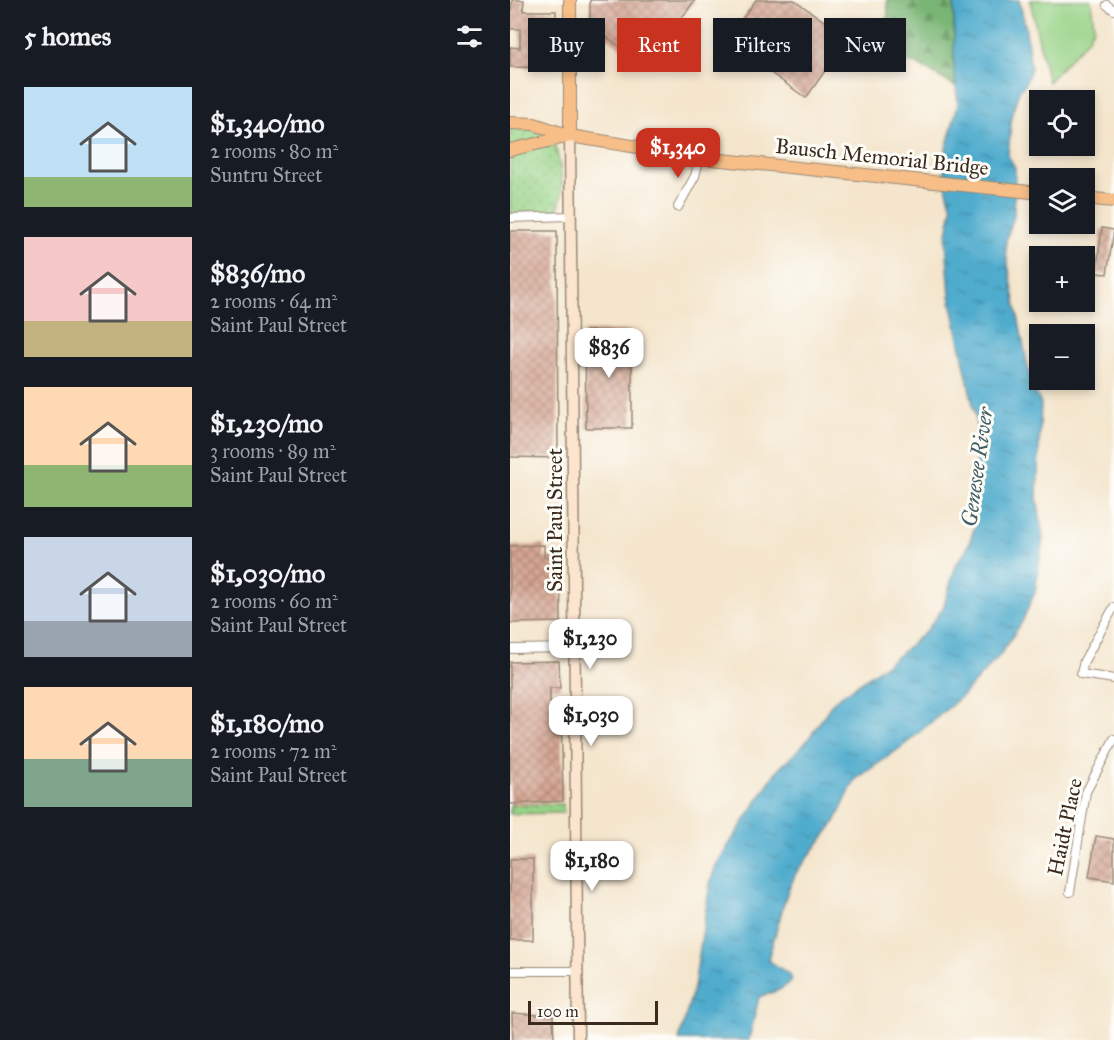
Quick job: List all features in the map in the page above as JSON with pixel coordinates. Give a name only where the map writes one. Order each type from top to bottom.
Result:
[{"type":"main road","name":"Saint Paul Street","points":[[570,0],[578,1040]]},
{"type":"main road","points":[[510,123],[545,126],[570,136]]},
{"type":"main road","points":[[510,150],[570,136]]},
{"type":"main road","name":"Bausch Memorial Bridge","points":[[570,136],[720,160],[1029,192]]},
{"type":"main road","points":[[1095,200],[1114,201]]},
{"type":"street","points":[[678,207],[694,176],[700,157]]},
{"type":"street","points":[[510,218],[572,216]]},
{"type":"street","points":[[1114,607],[1084,661],[1081,674],[1114,679]]},
{"type":"street","points":[[510,649],[575,648]]},
{"type":"street","name":"Haidt Place","points":[[1070,892],[1088,785],[1114,739]]},
{"type":"street","points":[[510,971],[578,971]]},
{"type":"green space","points":[[887,0],[954,0],[954,67],[957,87],[915,63],[906,62],[906,18],[887,18]]},
{"type":"green space","points":[[1030,0],[1091,0],[1094,27],[1087,40],[1048,82]]},
{"type":"green space","points":[[510,126],[551,132],[559,161],[562,185],[562,195],[555,211],[510,213]]},
{"type":"green space","points":[[563,804],[564,813],[510,814],[510,805]]},
{"type":"water","name":"Genesee River","points":[[954,0],[1019,0],[1031,69],[1025,84],[1019,91],[1012,114],[1008,155],[1015,168],[1014,216],[1006,240],[1006,254],[1029,373],[1029,390],[1034,390],[1041,404],[1037,497],[1043,538],[1035,592],[1022,622],[1000,655],[961,697],[903,746],[855,780],[835,822],[796,873],[786,896],[768,960],[790,975],[792,981],[779,990],[759,997],[749,1040],[679,1040],[694,986],[710,884],[716,865],[775,773],[807,741],[833,702],[899,655],[927,630],[943,608],[956,565],[966,551],[976,524],[976,420],[950,296],[946,239],[952,209],[944,178],[946,149],[958,104],[954,67]]},
{"type":"building","points":[[512,0],[524,0],[523,11],[556,11],[556,18],[528,18],[528,67],[510,67],[510,47],[520,48],[520,29],[510,29]]},
{"type":"building","points":[[590,0],[695,0],[682,18],[617,18],[617,44],[605,36],[605,18],[590,18]]},
{"type":"building","points":[[756,0],[794,0],[824,21],[824,72],[806,98],[770,72],[812,72],[812,18],[743,18]]},
{"type":"building","points":[[1102,228],[1114,230],[1107,274],[1096,273]]},
{"type":"building","points":[[510,231],[557,231],[558,458],[510,457]]},
{"type":"building","points":[[585,331],[632,331],[632,428],[586,428]]},
{"type":"building","points":[[544,545],[544,557],[560,557],[561,622],[510,623],[510,546]]},
{"type":"building","points":[[559,661],[560,688],[550,688],[550,703],[561,703],[563,801],[510,804],[510,662]]},
{"type":"building","points":[[1096,836],[1114,839],[1114,881],[1089,877]]},
{"type":"building","points":[[510,859],[533,859],[533,940],[510,940]]},
{"type":"building","points":[[512,1013],[553,1016],[554,1040],[513,1040]]}]
